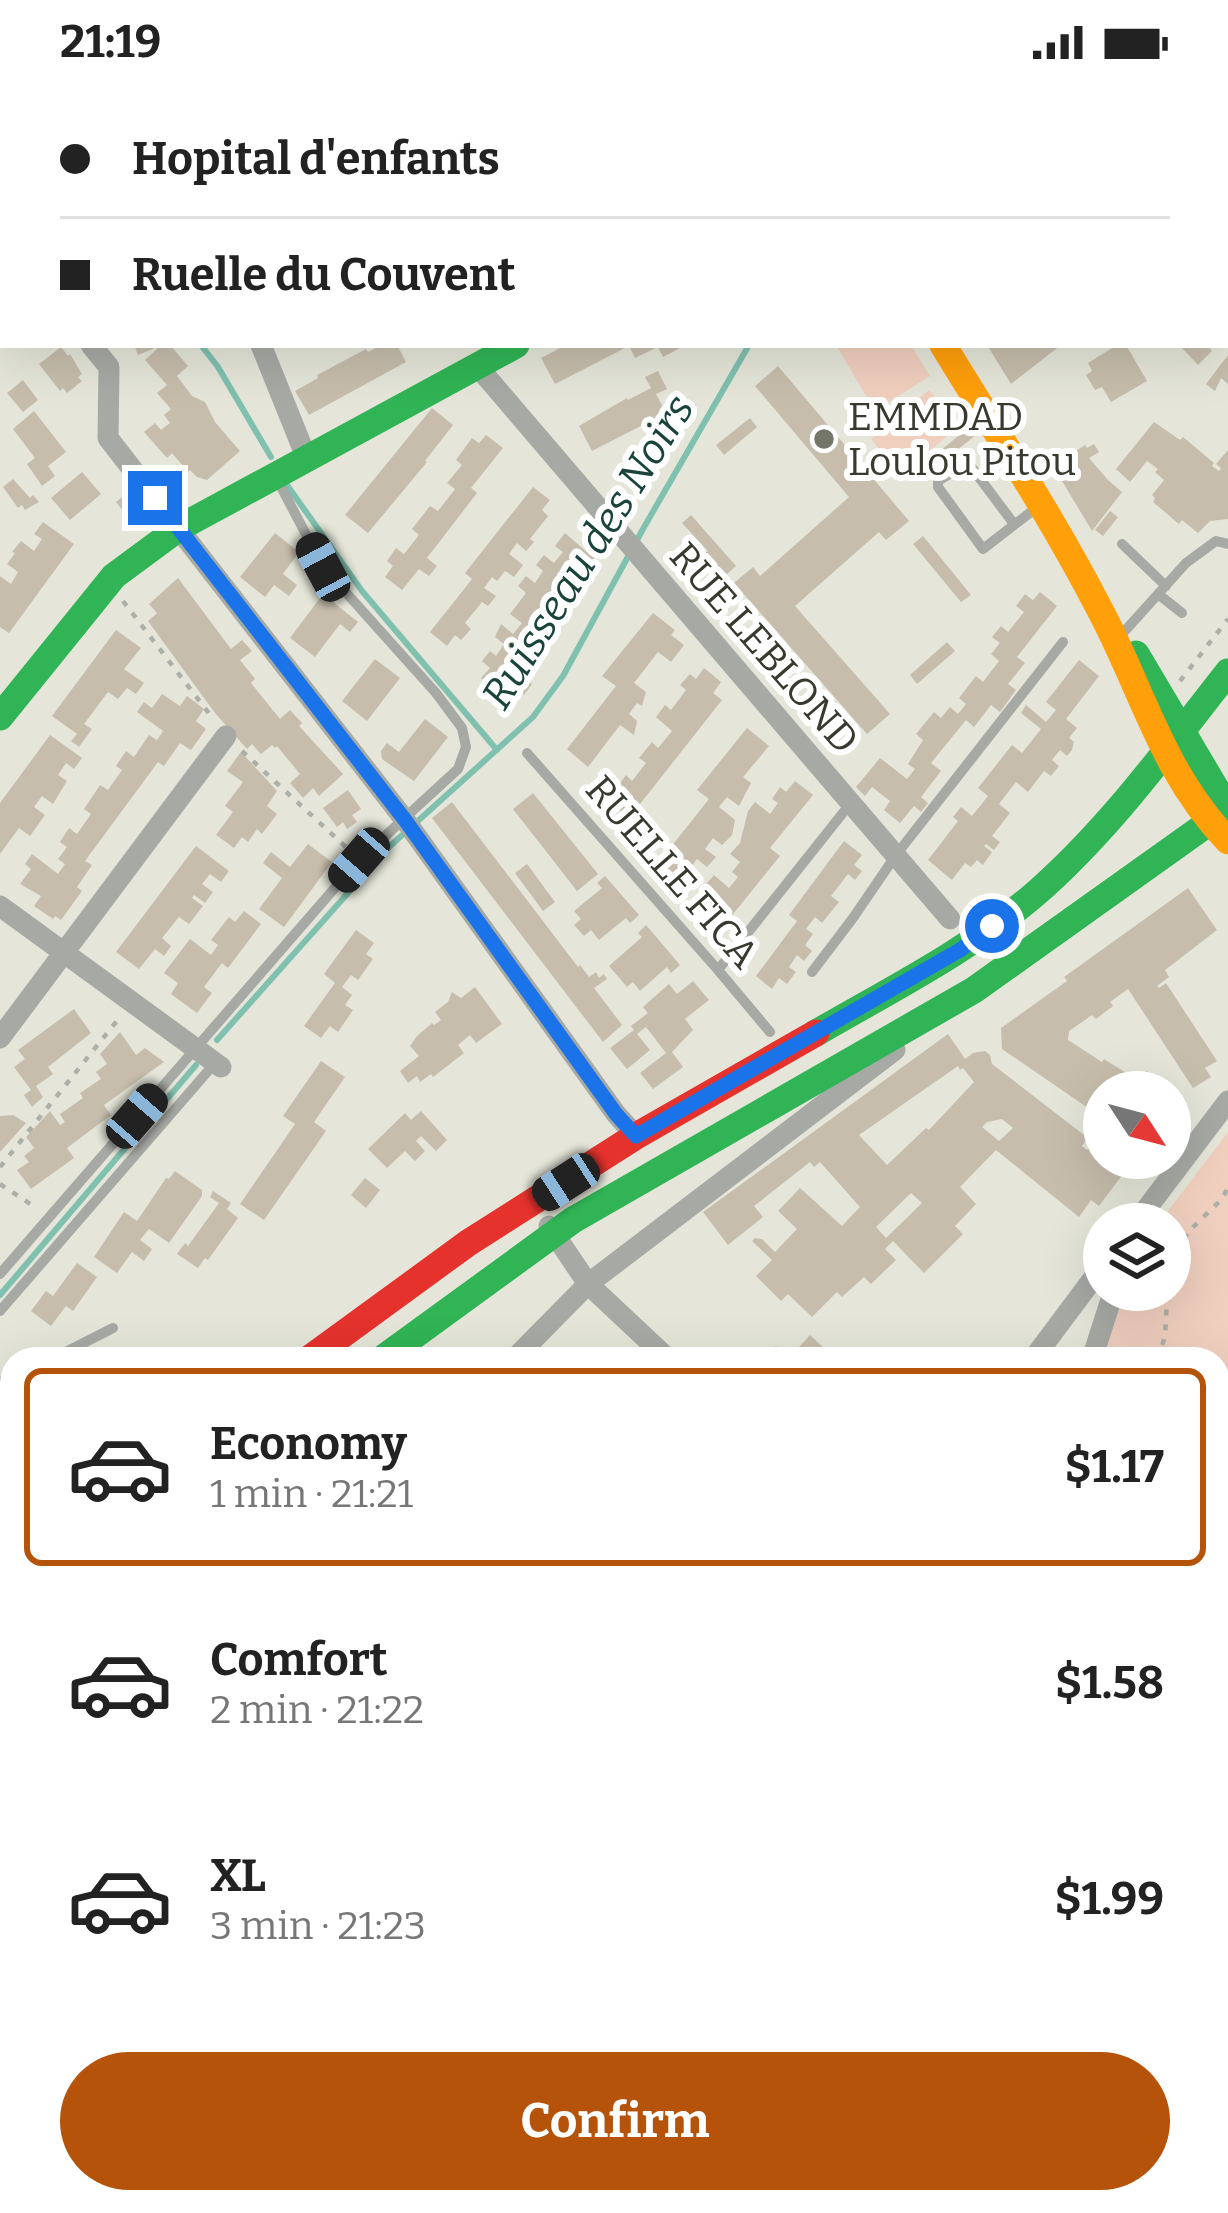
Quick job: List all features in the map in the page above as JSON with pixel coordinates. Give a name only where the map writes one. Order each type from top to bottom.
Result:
[{"type":"main road","points":[[0,717],[114,576],[179,528],[475,361],[507,348]]},
{"type":"main road","points":[[398,1347],[553,1233],[974,990],[1221,824],[1174,739],[1141,703],[1101,611],[945,348]]},
{"type":"main road","points":[[1101,611],[1123,633],[1166,701],[1174,739]]},
{"type":"main road","points":[[326,1347],[468,1244],[636,1136],[960,950],[1058,873],[1228,672]]},
{"type":"street","points":[[93,348],[109,367],[108,438],[410,827],[636,1136]]},
{"type":"street","points":[[262,348],[307,459]]},
{"type":"street","name":"RUE LEBLOND","points":[[475,361],[950,919]]},
{"type":"street","points":[[0,1038],[226,736]]},
{"type":"street","points":[[0,906],[218,1065]]},
{"type":"street","points":[[526,1347],[588,1284],[974,990]]},
{"type":"street","points":[[1151,1203],[1228,1101]]},
{"type":"street","points":[[533,1203],[588,1284],[655,1347]]},
{"type":"street","points":[[1042,1347],[1083,1292]]},
{"type":"street","points":[[1095,1347],[1107,1311]]},
{"type":"lane","points":[[1013,524],[972,467],[966,464],[938,481],[982,549],[1039,506]]},
{"type":"lane","points":[[0,1274],[359,860],[410,827],[458,769],[466,747],[462,728],[436,693],[323,567],[275,476]]},
{"type":"lane","points":[[1123,633],[1205,546],[1216,541],[1228,544]]},
{"type":"lane","points":[[1122,544],[1181,613]]},
{"type":"lane","points":[[812,972],[896,855],[1063,643]]},
{"type":"lane","name":"RUELLE FICA","points":[[527,753],[770,1032]]},
{"type":"lane","points":[[718,970],[850,804]]},
{"type":"lane","points":[[0,1310],[218,1065]]},
{"type":"lane","points":[[76,1347],[113,1328]]},
{"type":"path","points":[[1166,701],[1228,619]]},
{"type":"path","points":[[0,1167],[132,1003]]},
{"type":"path","points":[[0,1184],[50,1217]]},
{"type":"path","points":[[1191,1229],[1228,1188]]},
{"type":"path","points":[[1163,1347],[1166,1311]]},
{"type":"shaded area","points":[[838,348],[913,348],[930,376],[875,411]]},
{"type":"shaded area","points":[[929,390],[959,426],[901,475],[871,439]]},
{"type":"shaded area","points":[[1228,1132],[1228,1347],[1107,1347],[1118,1311],[1191,1311],[1191,1203],[1174,1203]]},
{"type":"building","points":[[62,348],[70,354],[82,381],[67,393],[63,388],[60,391],[39,364]]},
{"type":"building","points":[[158,348],[173,348],[188,366],[177,376],[192,396],[205,402],[240,451],[207,480],[188,472],[172,453],[167,458],[144,432],[155,423],[161,430],[170,423],[164,415],[171,409],[157,393],[167,385],[145,360]]},
{"type":"building","points":[[399,348],[406,362],[309,415],[295,391],[317,375],[368,352]]},
{"type":"building","points":[[560,348],[625,348],[555,384],[541,358]]},
{"type":"building","points":[[630,348],[656,348],[635,358]]},
{"type":"building","points":[[658,348],[680,348],[663,357]]},
{"type":"building","points":[[989,348],[1057,348],[1011,384]]},
{"type":"building","points":[[1112,348],[1128,348],[1147,381],[1111,402],[1086,375],[1092,371],[1088,363]]},
{"type":"building","points":[[1182,348],[1210,348],[1212,351],[1198,365]]},
{"type":"building","points":[[1228,355],[1228,384],[1221,378],[1215,391],[1206,384]]},
{"type":"building","points":[[778,366],[909,521],[886,540],[879,532],[795,606],[890,714],[867,734],[734,583],[753,567],[760,576],[849,497],[755,386]]},
{"type":"building","points":[[658,371],[667,389],[656,394],[666,413],[592,451],[579,426],[651,388],[645,377]]},
{"type":"building","points":[[23,380],[38,400],[23,412],[7,393]]},
{"type":"building","points":[[432,408],[453,425],[368,533],[345,515]]},
{"type":"building","points":[[34,411],[66,452],[48,466],[55,476],[42,486],[27,464],[35,458],[13,429]]},
{"type":"building","points":[[750,418],[757,427],[724,455],[716,445]]},
{"type":"building","points":[[1154,422],[1180,440],[1183,437],[1219,471],[1216,464],[1228,450],[1228,519],[1210,521],[1198,533],[1153,502],[1152,495],[1164,480],[1155,472],[1158,469],[1147,461],[1130,482],[1116,469]]},
{"type":"building","points":[[970,426],[977,434],[935,468],[928,461]]},
{"type":"building","points":[[486,435],[503,448],[471,488],[477,493],[427,558],[437,566],[429,576],[419,569],[402,590],[385,577],[393,566],[387,561],[396,548],[404,554],[419,535],[412,529],[430,506],[438,511],[455,489],[447,483],[462,465],[456,460],[472,438],[479,443]]},
{"type":"building","points":[[1094,444],[1099,452],[1089,458],[1122,492],[1092,531],[1059,476],[1066,472],[1060,461]]},
{"type":"building","points":[[82,472],[101,494],[70,520],[51,498]]},
{"type":"building","points":[[13,479],[39,502],[25,510],[22,505],[18,508],[3,487]]},
{"type":"building","points":[[533,487],[550,500],[542,510],[548,516],[526,551],[517,543],[509,554],[523,565],[514,577],[505,571],[497,581],[492,577],[484,588],[496,596],[488,606],[482,602],[465,623],[471,629],[461,640],[455,635],[447,646],[430,632],[472,579],[465,573]]},
{"type":"building","points":[[131,490],[139,500],[124,512],[116,502]]},
{"type":"building","points":[[1110,511],[1118,517],[1103,536],[1095,530]]},
{"type":"building","points":[[691,515],[736,566],[719,581],[700,558],[708,551],[682,523]]},
{"type":"building","points":[[43,522],[74,544],[9,633],[0,627],[0,576],[11,584],[18,572],[7,564],[12,552],[21,541],[34,551],[42,539],[34,534]]},
{"type":"building","points":[[275,533],[299,552],[283,574],[297,585],[289,596],[274,585],[265,597],[240,577]]},
{"type":"building","points":[[565,533],[595,559],[545,624],[554,631],[520,675],[532,684],[524,695],[512,685],[504,696],[481,678],[490,668],[482,661],[490,651],[496,656],[504,644],[495,637],[501,624],[513,634],[522,623],[510,614],[526,593],[518,586],[526,576],[535,583],[543,571],[536,565],[544,555],[554,563],[563,552],[555,546]]},
{"type":"building","points":[[923,536],[971,595],[961,602],[913,544]]},
{"type":"building","points":[[178,578],[231,649],[242,640],[252,651],[240,660],[255,679],[251,683],[280,719],[290,710],[343,774],[319,796],[313,788],[303,798],[290,783],[300,774],[277,746],[261,754],[252,744],[247,749],[148,621],[157,613],[149,604]]},
{"type":"building","points":[[1040,592],[1057,606],[1017,657],[1025,663],[1008,684],[1016,690],[1000,712],[991,705],[974,727],[966,720],[931,763],[941,771],[921,797],[928,803],[921,812],[914,806],[900,823],[884,810],[890,801],[872,787],[865,796],[856,787],[880,758],[907,779],[915,769],[908,764],[923,740],[916,734],[934,712],[941,718],[950,707],[958,714],[966,704],[959,698],[976,676],[983,682],[999,661],[991,654],[1000,643],[992,637],[1001,626],[1008,632],[1024,612],[1016,606],[1025,594],[1033,600]]},
{"type":"building","points":[[323,594],[358,622],[350,632],[340,624],[315,657],[290,638]]},
{"type":"building","points":[[653,613],[675,630],[671,635],[684,645],[671,662],[658,652],[634,683],[646,692],[642,706],[637,703],[629,714],[637,721],[634,735],[620,725],[588,767],[567,749],[616,686],[602,676]]},
{"type":"building","points":[[116,630],[141,648],[124,669],[144,683],[136,694],[127,688],[118,699],[108,692],[84,724],[92,729],[79,747],[71,741],[77,734],[52,716]]},
{"type":"building","points":[[947,642],[955,651],[917,684],[910,675]]},
{"type":"building","points":[[375,659],[400,678],[367,721],[342,701]]},
{"type":"building","points":[[1079,660],[1099,676],[1066,719],[1077,728],[1069,738],[1074,742],[1072,750],[1067,756],[1060,750],[1052,760],[1059,766],[1051,776],[1044,771],[1028,792],[1016,782],[999,804],[1010,813],[992,836],[1000,842],[994,850],[984,846],[992,852],[983,865],[977,860],[971,867],[965,863],[952,880],[928,860],[958,821],[953,817],[961,807],[972,816],[988,796],[978,788],[1012,745],[1022,753],[1041,729],[1021,713],[1026,705],[1046,722],[1056,710],[1046,702]]},
{"type":"building","points":[[704,668],[721,682],[713,693],[722,700],[629,818],[613,805],[622,795],[615,790],[626,775],[632,781],[646,763],[639,758],[652,742],[658,748],[672,731],[656,717],[665,705],[671,710],[686,690],[680,685],[690,674],[696,679]]},
{"type":"building","points":[[162,694],[180,706],[187,696],[204,709],[196,721],[206,729],[191,750],[180,743],[164,766],[158,762],[85,861],[92,865],[77,887],[82,891],[61,920],[53,919],[34,906],[41,896],[20,884],[31,869],[25,864],[32,854],[58,874],[65,864],[58,859],[67,847],[60,842],[69,828],[77,834],[91,814],[84,809],[100,785],[108,790],[122,770],[116,766],[126,751],[134,757],[149,735],[157,740],[163,731],[137,712],[144,702],[152,708]]},
{"type":"building","points":[[425,719],[448,737],[414,781],[382,759],[381,751],[387,743],[399,752]]},
{"type":"building","points":[[747,728],[769,746],[743,777],[751,783],[739,806],[727,797],[719,807],[735,820],[732,835],[722,845],[713,838],[705,849],[716,857],[707,867],[697,859],[681,880],[659,862],[709,799],[697,790]]},
{"type":"building","points":[[50,735],[82,758],[74,769],[66,763],[58,775],[67,781],[53,804],[42,796],[34,807],[45,815],[30,836],[19,828],[0,854],[0,803]]},
{"type":"building","points":[[241,752],[277,791],[267,806],[277,814],[262,834],[257,829],[248,842],[242,837],[234,848],[216,835],[233,812],[225,806],[243,782],[227,771]]},
{"type":"building","points":[[795,781],[813,795],[770,848],[780,856],[721,929],[706,917],[713,908],[707,903],[716,892],[706,884],[714,875],[729,888],[738,877],[732,872],[740,862],[730,854],[740,843],[748,811],[755,802],[770,814],[778,803],[772,799],[780,787],[786,792]]},
{"type":"building","points":[[348,790],[361,809],[352,815],[357,822],[347,829],[343,822],[337,827],[323,808]]},
{"type":"building","points":[[533,793],[598,874],[577,891],[513,809]]},
{"type":"building","points":[[452,802],[578,967],[589,977],[604,974],[607,979],[594,988],[622,1025],[603,1042],[432,818]]},
{"type":"building","points":[[844,841],[862,855],[854,865],[862,871],[855,880],[848,874],[831,896],[839,902],[822,923],[815,917],[806,929],[813,934],[805,945],[812,951],[804,961],[797,955],[789,967],[796,972],[787,984],[779,978],[772,989],[756,976],[797,921],[789,915]]},
{"type":"building","points":[[308,844],[332,862],[284,927],[259,909],[282,878],[263,863],[271,852],[290,867]]},
{"type":"building","points":[[196,846],[229,871],[221,882],[210,874],[202,884],[213,892],[205,903],[192,898],[203,906],[189,924],[179,917],[162,938],[171,946],[164,956],[155,949],[139,969],[116,952]]},
{"type":"building","points":[[527,864],[555,902],[543,911],[515,873]]},
{"type":"building","points":[[605,876],[639,915],[630,923],[626,918],[599,940],[591,930],[584,936],[574,925],[581,919],[574,911],[602,888],[597,883]]},
{"type":"building","points":[[1188,888],[1217,930],[1165,970],[1169,977],[1157,986],[1166,983],[1217,1061],[1205,1068],[1211,1077],[1193,1088],[1191,1071],[1182,1071],[1128,989],[1096,1019],[1092,1015],[1069,1031],[1068,1040],[1123,1071],[1083,1071],[1083,1105],[1002,1049],[1001,1028],[1067,981],[1064,977]]},
{"type":"building","points":[[244,911],[261,924],[228,968],[222,963],[204,987],[212,993],[197,1013],[171,994],[178,983],[164,973],[190,939],[211,955],[218,945],[211,940],[229,917],[235,922]]},
{"type":"building","points":[[646,925],[680,965],[671,973],[667,967],[640,991],[633,982],[627,987],[609,966],[642,937],[638,933]]},
{"type":"building","points":[[356,930],[374,943],[366,954],[373,959],[358,980],[351,975],[342,987],[352,995],[345,1005],[353,1010],[338,1032],[330,1026],[321,1038],[304,1026],[335,983],[324,974]]},
{"type":"building","points":[[693,981],[709,1000],[685,1019],[693,1030],[672,1052],[683,1067],[653,1089],[640,1073],[666,1053],[646,1027],[637,1034],[650,1050],[627,1069],[610,1048],[634,1030],[631,1026],[648,1013],[643,1007],[669,984],[677,994]]},
{"type":"building","points":[[475,987],[502,1024],[476,1043],[470,1035],[458,1045],[464,1053],[433,1077],[420,1082],[417,1076],[408,1083],[400,1071],[419,1056],[410,1046],[441,1020],[435,1012],[452,992],[461,998]]},
{"type":"building","points":[[74,1009],[91,1033],[48,1067],[53,1074],[36,1086],[43,1097],[32,1107],[24,1095],[31,1090],[14,1067],[25,1059],[18,1050]]},
{"type":"building","points":[[120,1032],[136,1055],[145,1048],[164,1062],[104,1105],[111,1115],[67,1148],[74,1158],[31,1189],[17,1170],[29,1162],[24,1156],[34,1148],[26,1137],[50,1111],[60,1125],[65,1122],[60,1114],[101,1079],[96,1072],[107,1064],[100,1054]]},
{"type":"building","points":[[948,1034],[965,1059],[985,1051],[992,1064],[1083,1134],[1083,1179],[1119,1179],[1101,1203],[1083,1203],[1079,1217],[996,1150],[960,1187],[976,1204],[955,1226],[963,1234],[924,1273],[893,1241],[885,1249],[896,1260],[871,1284],[864,1277],[842,1297],[837,1292],[812,1317],[788,1294],[781,1301],[756,1276],[772,1260],[752,1241],[762,1239],[775,1252],[797,1229],[778,1211],[800,1188],[842,1226],[860,1207],[820,1162],[814,1167],[810,1162],[754,1206],[763,1217],[728,1245],[703,1212]],"holes":[[[958,1066],[974,1082],[929,1130],[887,1165],[859,1135]],[[1002,1119],[1013,1128],[999,1141],[982,1127]],[[911,1193],[922,1203],[886,1238],[876,1227]]]},
{"type":"building","points":[[321,1061],[345,1077],[314,1122],[326,1131],[264,1220],[240,1204],[295,1124],[283,1116]]},
{"type":"building","points":[[421,1111],[447,1140],[436,1151],[421,1136],[416,1141],[425,1151],[415,1161],[405,1151],[387,1168],[368,1149],[405,1113],[411,1120]]},
{"type":"building","points":[[13,1115],[26,1123],[0,1152],[0,1116]]},
{"type":"building","points":[[175,1171],[202,1190],[202,1196],[169,1243],[149,1229],[140,1240],[152,1249],[144,1261],[132,1252],[117,1273],[94,1257],[124,1212],[137,1221]]},
{"type":"building","points":[[365,1178],[380,1190],[366,1208],[351,1195]]},
{"type":"building","points":[[213,1191],[231,1203],[227,1209],[238,1218],[198,1268],[177,1254],[219,1203],[210,1197]]},
{"type":"building","points":[[77,1263],[97,1277],[73,1311],[66,1306],[51,1326],[31,1311],[46,1291],[53,1296]]},
{"type":"building","points":[[810,1335],[823,1347],[799,1347]]},
{"type":"waterway","points":[[203,348],[271,457]]},
{"type":"waterway","name":"Ruisseau des Noirs","points":[[217,1040],[389,847],[533,717],[563,676],[747,348]]},
{"type":"waterway","points":[[287,485],[362,591],[497,750]]},
{"type":"waterway","name":"Ruisseau des Noirs","points":[[0,1295],[196,1065]]},
{"type":"traffic: fast","points":[[0,717],[114,576],[179,528],[510,348]]},
{"type":"traffic: fast","points":[[1136,654],[1228,809]]},
{"type":"traffic: fast","points":[[816,1033],[956,952],[1034,895],[1112,816],[1228,672]]},
{"type":"traffic: fast","points":[[398,1347],[573,1220],[974,990],[1228,809]]},
{"type":"traffic: slow","points":[[945,348],[1081,574],[1169,758],[1228,841]]},
{"type":"traffic: jam","points":[[325,1347],[468,1243],[636,1136],[816,1033]]},
{"type":"place","name":"EMMDAD Loulou Pitou","points":[[824,439]]},
{"type":"route","points":[[155,498],[405,820],[636,1136],[960,950],[992,926]]}]
